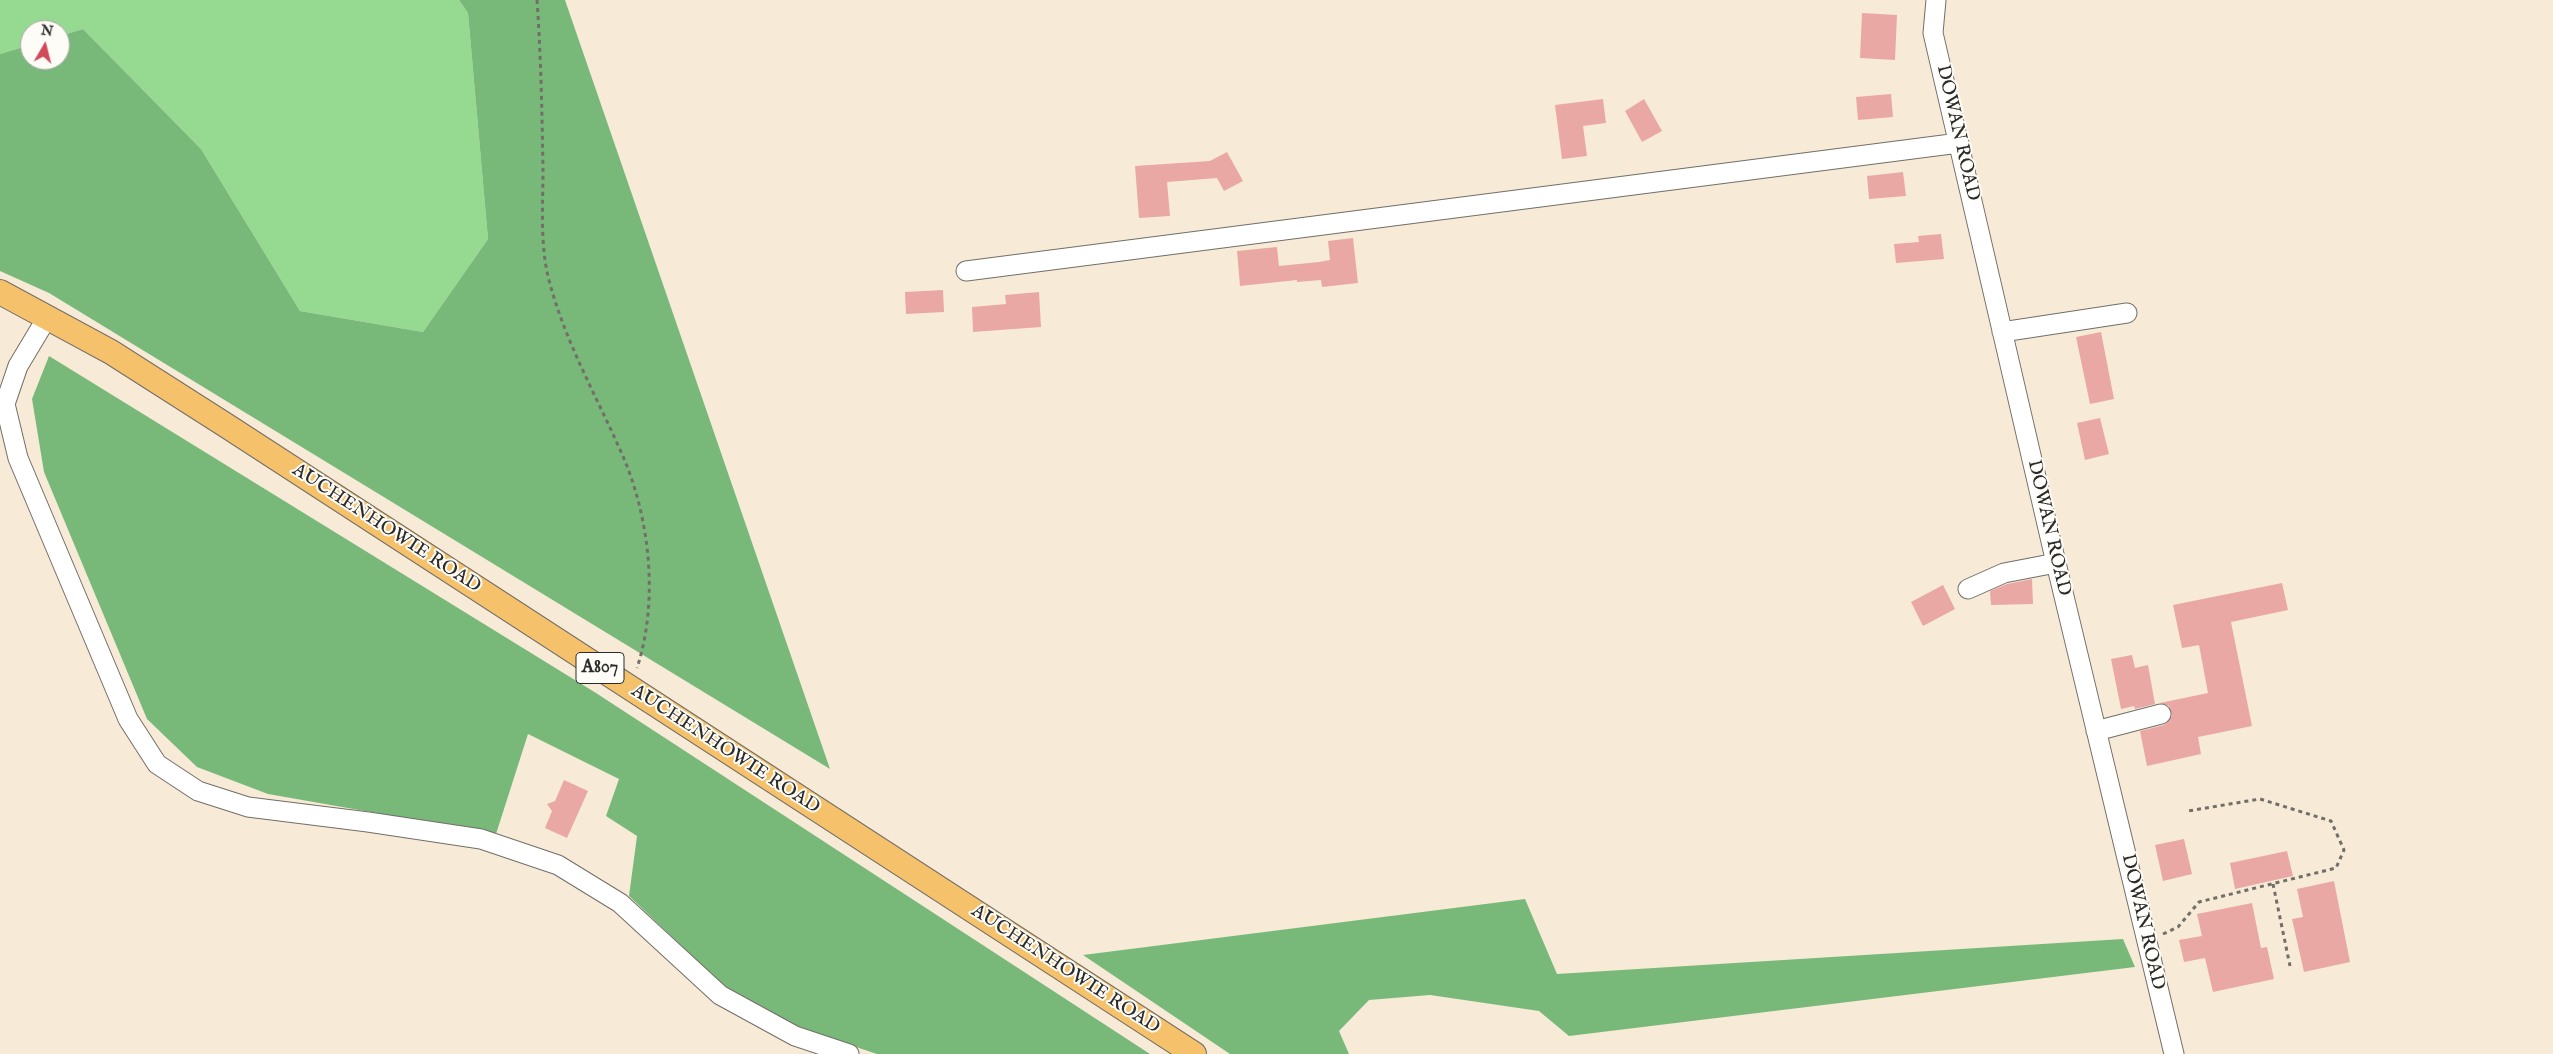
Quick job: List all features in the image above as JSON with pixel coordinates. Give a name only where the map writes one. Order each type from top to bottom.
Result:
[{"type":"main road","name":"AUCHENHOWIE ROAD","points":[[0,292],[48,316],[112,352],[1194,1054]]},
{"type":"street","name":"DOWAN ROAD","points":[[1936,0],[1934,33],[2056,563],[2174,1054]]},
{"type":"street","points":[[966,270],[1959,143]]},
{"type":"street","points":[[2002,332],[2127,313]]},
{"type":"street","points":[[48,316],[18,366],[5,404],[18,458],[128,719],[157,764],[198,791],[248,807],[481,839],[558,865],[620,903],[720,995],[795,1036],[849,1054]]},
{"type":"street","points":[[1968,589],[2004,573],[2056,563]]},
{"type":"street","points":[[2096,731],[2161,714]]},
{"type":"path","points":[[537,0],[544,244],[548,275],[568,338],[623,456],[642,518],[647,560],[648,598],[645,640],[636,672],[628,687]]},
{"type":"path","points":[[2147,942],[2178,927],[2199,902],[2336,868],[2344,850],[2332,821],[2260,799],[2188,811]]},
{"type":"path","points":[[2273,884],[2290,966]]},
{"type":"green space","points":[[0,0],[459,0],[468,13],[488,239],[423,332],[300,311],[201,149],[83,29],[70,33],[70,20],[20,20],[20,48],[0,54]]},
{"type":"green space","points":[[459,0],[565,0],[830,769],[49,293],[0,271],[0,54],[20,48],[20,70],[70,70],[70,33],[83,29],[201,149],[300,311],[423,332],[488,239],[468,13]]},
{"type":"green space","points":[[49,356],[596,693],[1150,1054],[877,1054],[802,1029],[723,985],[629,896],[637,836],[606,816],[619,779],[528,734],[496,834],[268,794],[197,767],[147,719],[44,472],[32,399]]},
{"type":"green space","points":[[1525,899],[1557,974],[2123,939],[2135,967],[1569,1036],[1539,1011],[1430,995],[1369,1000],[1339,1031],[1349,1054],[1230,1054],[1083,955]]},
{"type":"building","points":[[1862,13],[1897,15],[1895,60],[1860,58]]},
{"type":"building","points":[[1891,94],[1893,117],[1858,120],[1856,97]]},
{"type":"building","points":[[1603,99],[1606,123],[1583,126],[1587,156],[1562,159],[1555,105]]},
{"type":"building","points":[[1644,99],[1662,131],[1642,142],[1625,111]]},
{"type":"building","points":[[1227,152],[1243,181],[1224,191],[1217,178],[1167,182],[1170,216],[1139,218],[1135,166],[1210,161]]},
{"type":"building","points":[[1903,172],[1906,196],[1869,199],[1867,176]]},
{"type":"building","points":[[1941,234],[1944,259],[1896,263],[1894,244],[1919,242],[1918,236]]},
{"type":"building","points":[[1353,238],[1358,283],[1322,287],[1321,280],[1297,282],[1297,280],[1240,286],[1237,251],[1277,247],[1279,266],[1319,262],[1330,260],[1328,241]]},
{"type":"building","points":[[943,290],[944,312],[906,314],[905,292]]},
{"type":"building","points":[[1039,292],[1041,327],[973,332],[972,307],[1006,304],[1005,295]]},
{"type":"building","points":[[2101,332],[2114,399],[2090,404],[2076,337]]},
{"type":"building","points":[[2100,418],[2109,454],[2085,460],[2077,423]]},
{"type":"building","points":[[2032,579],[2033,604],[1991,605],[1990,591],[2007,584]]},
{"type":"building","points":[[2282,583],[2288,610],[2231,622],[2252,726],[2198,737],[2201,754],[2147,766],[2140,731],[2164,725],[2172,716],[2169,706],[2160,703],[2208,693],[2199,645],[2182,648],[2173,605]]},
{"type":"building","points":[[1943,585],[1955,609],[1923,626],[1911,602]]},
{"type":"building","points":[[2132,655],[2135,668],[2148,665],[2155,704],[2135,709],[2134,706],[2121,709],[2111,659]]},
{"type":"building","points":[[564,780],[588,791],[567,838],[545,828],[552,811],[547,804],[555,801]]},
{"type":"building","points":[[2184,839],[2192,874],[2163,881],[2155,845]]},
{"type":"building","points":[[2287,851],[2293,876],[2235,889],[2230,863]]},
{"type":"building","points":[[2334,881],[2350,962],[2304,972],[2292,919],[2303,917],[2297,889]]},
{"type":"building","points":[[2252,903],[2261,948],[2267,947],[2274,979],[2213,992],[2205,958],[2184,962],[2179,940],[2202,936],[2197,914]]}]
